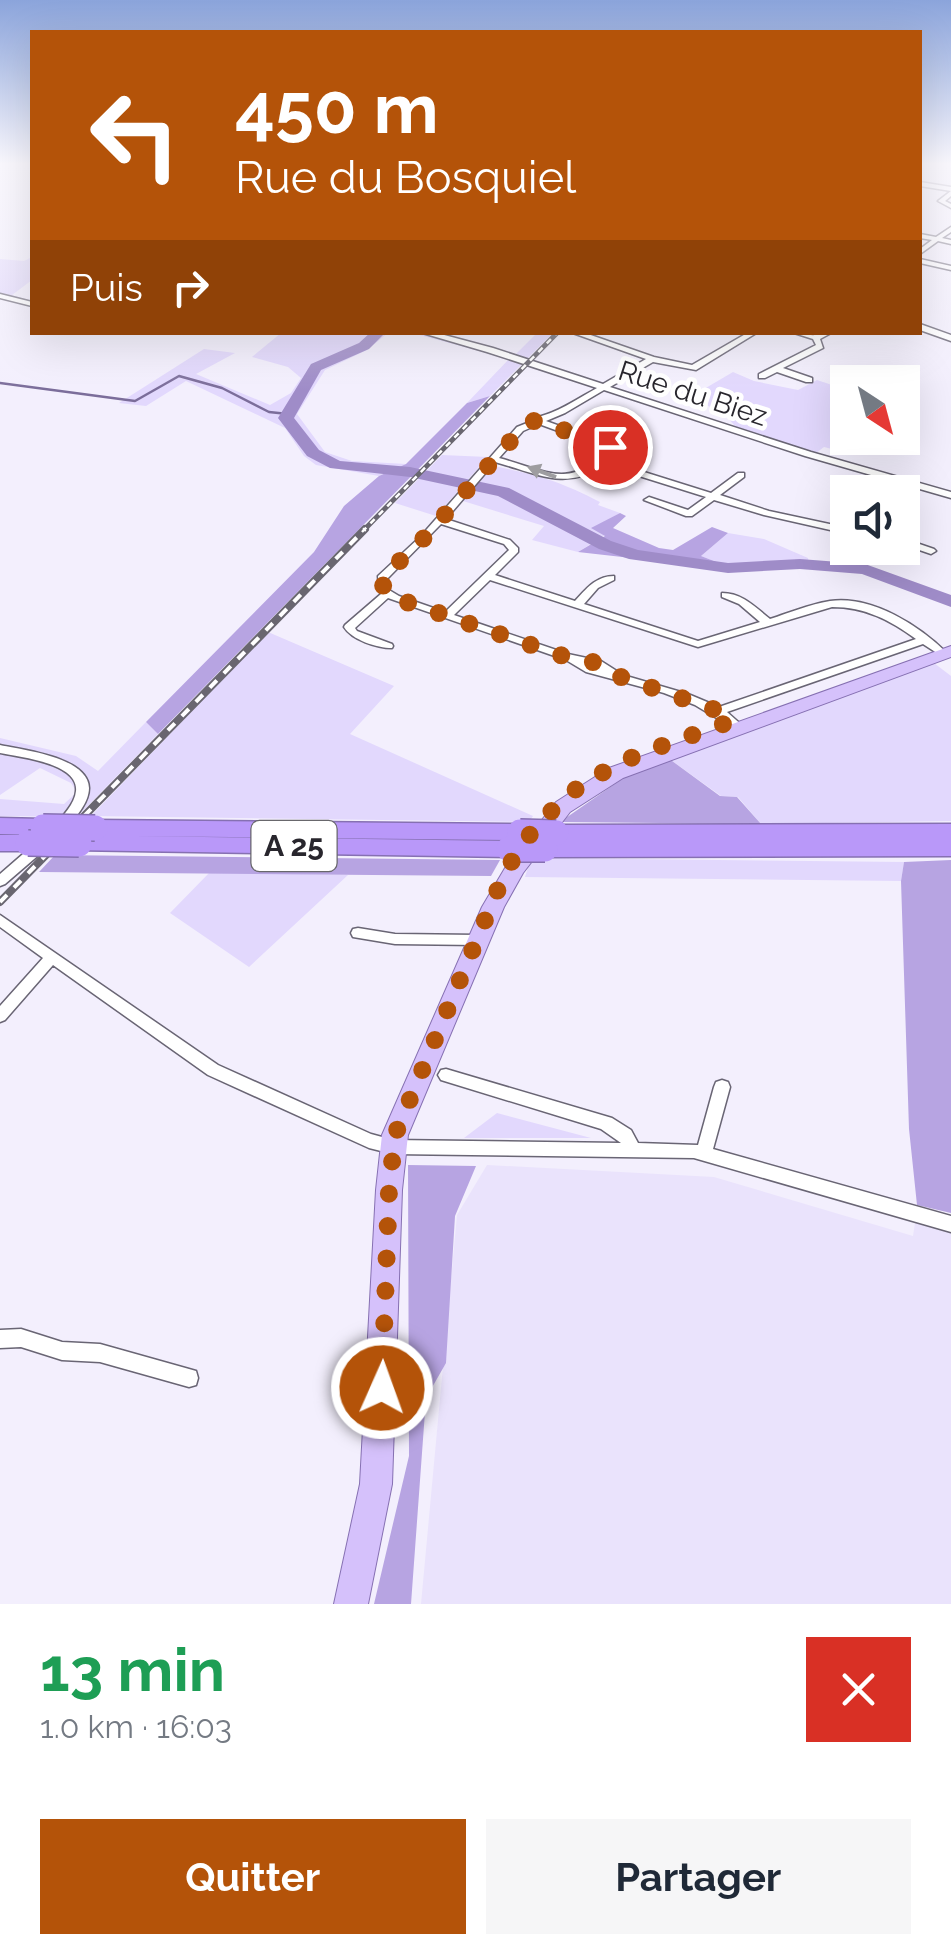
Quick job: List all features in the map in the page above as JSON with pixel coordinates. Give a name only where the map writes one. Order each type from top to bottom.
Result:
[{"type":"highway","name":"A 25","points":[[0,826],[35,835]]},
{"type":"highway","name":"A 25","points":[[551,841],[951,832]]},
{"type":"highway","name":"A 25","points":[[0,842],[35,835],[951,848]]},
{"type":"main road","points":[[350,1604],[376,1484],[393,1147],[400,1116],[494,907],[536,838],[576,796],[730,719],[941,648]]},
{"type":"street","points":[[922,261],[951,268]]},
{"type":"street","points":[[0,296],[30,304]]},
{"type":"street","points":[[922,328],[951,338]]},
{"type":"street","name":"Rue du Biez","points":[[433,335],[951,495]]},
{"type":"street","points":[[582,335],[652,359],[693,368],[750,335]]},
{"type":"street","points":[[805,335],[823,335]]},
{"type":"street","points":[[762,376],[820,346],[816,338]]},
{"type":"street","points":[[652,359],[562,411],[520,428],[439,520],[384,574],[382,585],[387,594],[566,657],[585,670],[618,676],[730,719]]},
{"type":"street","points":[[777,369],[809,380]]},
{"type":"street","points":[[494,459],[565,480],[578,478],[614,452],[536,420]]},
{"type":"street","points":[[603,462],[830,526]]},
{"type":"street","points":[[649,500],[690,514],[742,475]]},
{"type":"street","points":[[439,520],[512,545],[514,555],[447,616]]},
{"type":"street","points":[[920,546],[932,550]]},
{"type":"street","points":[[490,577],[698,644],[844,604],[888,617],[941,648]]},
{"type":"street","points":[[576,606],[594,586],[610,578]]},
{"type":"street","points":[[387,594],[349,627],[354,633],[388,646]]},
{"type":"street","points":[[726,594],[743,602],[769,624]]},
{"type":"street","points":[[0,749],[68,766],[84,787],[73,813],[0,881]]},
{"type":"street","points":[[0,920],[213,1070],[369,1141],[393,1147],[632,1148],[704,1153],[951,1224]]},
{"type":"street","points":[[358,933],[395,939],[478,940]]},
{"type":"street","points":[[0,1016],[52,957]]},
{"type":"street","points":[[446,1075],[606,1123],[625,1135],[632,1148]]},
{"type":"street","points":[[704,1153],[722,1087]]},
{"type":"street","points":[[0,1338],[21,1338],[62,1351],[100,1353],[190,1378]]},
{"type":"shaded area","points":[[30,258],[30,282],[12,295],[30,300],[30,305],[0,298],[0,259]]},
{"type":"shaded area","points":[[279,335],[386,335],[367,350],[325,370],[297,414],[325,452],[352,461],[406,464],[379,476],[316,465],[304,456],[285,428],[186,381],[146,406],[119,403],[204,349],[235,353],[196,374],[270,405],[291,393],[301,378],[288,367],[252,357]]},
{"type":"shaded area","points":[[419,335],[440,335],[515,355],[535,335],[551,335],[490,396],[467,403],[509,359]]},
{"type":"shaded area","points":[[733,372],[754,381],[798,390],[817,380],[830,384],[830,449],[824,447],[816,453],[737,428],[720,410],[687,399]]},
{"type":"shaded area","points":[[490,396],[158,734],[146,722],[314,552],[344,506],[379,476],[406,464],[467,403]]},
{"type":"shaded area","points":[[442,455],[488,457],[436,516],[395,503]]},
{"type":"shaded area","points":[[494,466],[560,484],[620,513],[593,528],[605,535],[578,552],[532,540],[544,526],[463,501]]},
{"type":"shaded area","points":[[620,513],[626,516],[613,528],[659,548],[673,550],[712,527],[728,533],[701,556],[737,570],[578,552],[605,536],[591,528]]},
{"type":"shaded area","points":[[728,533],[764,539],[808,558],[810,568],[737,570],[701,556]]},
{"type":"shaded area","points":[[268,632],[394,686],[350,734],[533,816],[529,822],[91,816]]},
{"type":"shaded area","points":[[934,663],[951,676],[951,821],[761,824],[738,797],[721,796],[668,758]]},
{"type":"shaded area","points":[[146,722],[158,734],[77,817],[0,816],[0,799],[64,804],[77,792],[71,783],[40,768],[0,795],[0,738],[76,756],[98,771]]},
{"type":"shaded area","points":[[668,758],[720,796],[737,797],[761,824],[560,822],[629,774]]},
{"type":"shaded area","points":[[55,855],[500,860],[491,876],[39,872]]},
{"type":"shaded area","points":[[531,858],[904,862],[901,881],[525,877]]},
{"type":"shaded area","points":[[951,860],[951,1213],[917,1205],[909,1129],[901,881],[904,862]]},
{"type":"shaded area","points":[[210,872],[348,875],[249,967],[170,913]]},
{"type":"shaded area","points":[[497,1113],[591,1138],[464,1138]]},
{"type":"shaded area","points":[[408,1165],[476,1166],[455,1216],[446,1363],[426,1398],[411,1604],[374,1604],[409,1456]]},
{"type":"shaded area","points":[[487,1165],[714,1177],[913,1236],[915,1223],[951,1233],[951,1604],[421,1604],[457,1215]]},
{"type":"waterway","points":[[377,335],[364,346],[316,367],[286,418],[313,453],[336,465],[410,472],[503,492],[605,545],[635,555],[728,568],[800,564],[865,569],[951,601]]},
{"type":"waterway","points":[[0,383],[135,401],[179,376],[222,388],[269,412],[288,414]]},
{"type":"railway","points":[[362,532],[555,335]]},
{"type":"railway","points":[[0,902],[365,529]]},
{"type":"route","points":[[382,1388],[389,1190],[395,1135],[494,907],[506,870],[537,824],[584,782],[612,765],[732,721],[726,714],[618,676],[598,663],[566,657],[395,598],[384,591],[382,578],[423,539],[524,426],[536,420],[610,447]]}]
